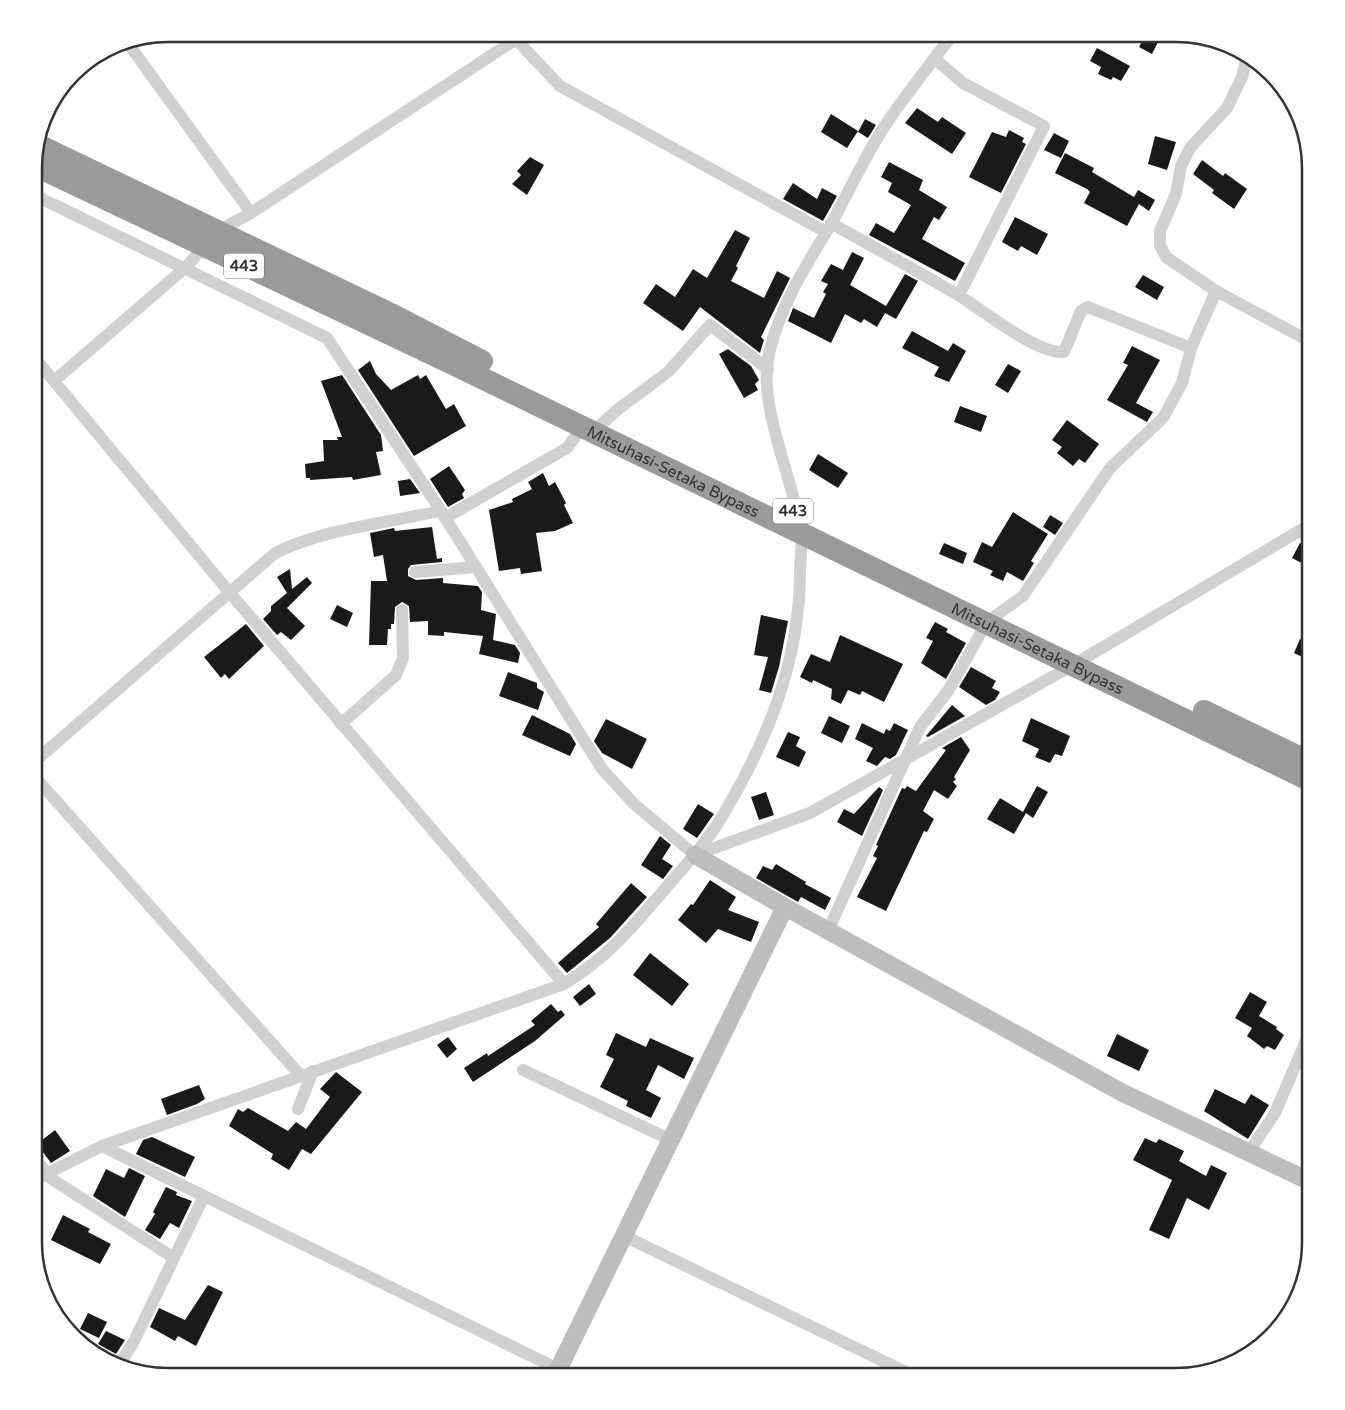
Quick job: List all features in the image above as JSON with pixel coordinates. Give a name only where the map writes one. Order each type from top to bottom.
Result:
[{"type":"highway","name":"Mitsuhasi-Setaka Bypass","points":[[45,149],[211,239]]},
{"type":"highway","name":"Mitsuhasi-Setaka Bypass","points":[[43,170],[395,316],[594,426],[799,522],[1080,660],[1302,759]]},
{"type":"highway","name":"Mitsuhasi-Setaka Bypass","points":[[1080,660],[1302,776]]},
{"type":"street","points":[[54,381],[186,268],[211,239],[506,43]]},
{"type":"street","points":[[523,43],[560,86],[959,295],[1010,330],[1054,352],[1064,352],[1081,311],[1088,307],[1191,348]]},
{"type":"street","points":[[42,1175],[102,1146],[564,984],[589,969],[614,947],[695,855],[723,816],[777,705],[790,664],[796,630],[800,597],[799,522],[772,413],[768,356],[782,312],[810,256],[828,228],[887,123],[946,43]]},
{"type":"street","points":[[132,48],[251,213]]},
{"type":"street","points":[[935,58],[963,83],[1044,126],[959,295]]},
{"type":"street","points":[[1246,63],[1242,77],[1227,108],[1190,148],[1181,166],[1176,194],[1160,231],[1160,244],[1166,257],[1216,291],[1302,337]]},
{"type":"street","points":[[43,199],[327,338],[443,514],[602,769],[634,804],[695,855],[828,931],[1123,1093],[1302,1178]]},
{"type":"street","points":[[828,931],[920,727],[948,691],[993,618],[1023,596],[1110,468],[1163,418],[1182,383],[1191,348],[1216,291]]},
{"type":"street","points":[[42,755],[274,554],[293,544],[443,514],[567,448],[668,372],[710,325],[768,369]]},
{"type":"street","points":[[43,368],[230,593],[564,984]]},
{"type":"street","points":[[695,855],[810,814],[1080,660],[1302,529]]},
{"type":"street","points":[[415,572],[476,567]]},
{"type":"street","points":[[342,724],[396,675],[403,658],[402,610]]},
{"type":"street","points":[[42,785],[301,1076]]},
{"type":"street","points":[[558,1368],[785,907]]},
{"type":"street","points":[[1249,1152],[1275,1113],[1302,1050]]},
{"type":"street","points":[[523,1070],[671,1140]]},
{"type":"street","points":[[298,1109],[313,1071]]},
{"type":"street","points":[[102,1146],[546,1368]]},
{"type":"street","points":[[42,1177],[174,1258]]},
{"type":"street","points":[[123,1359],[133,1343],[204,1196]]},
{"type":"street","points":[[624,1236],[897,1368]]},
{"type":"building","points":[[1141,43],[1158,43],[1152,54],[1139,47]]},
{"type":"building","points":[[1097,48],[1130,66],[1121,81],[1113,77],[1111,80],[1098,74],[1101,67],[1090,61]]},
{"type":"building","points":[[917,108],[938,122],[942,117],[966,133],[952,154],[905,123]]},
{"type":"building","points":[[831,114],[858,131],[847,148],[821,132]]},
{"type":"building","points":[[865,119],[876,125],[868,138],[858,132]]},
{"type":"building","points":[[1009,130],[1024,138],[1022,142],[1026,144],[1001,193],[969,177],[992,132],[1006,137]]},
{"type":"building","points":[[1054,133],[1069,141],[1061,158],[1044,150]]},
{"type":"building","points":[[1155,136],[1176,142],[1167,170],[1148,164]]},
{"type":"building","points":[[1065,153],[1094,168],[1092,172],[1134,197],[1138,190],[1155,200],[1149,211],[1139,204],[1127,226],[1084,203],[1090,192],[1055,173]]},
{"type":"building","points":[[530,157],[544,165],[527,195],[512,184],[521,175],[517,171]]},
{"type":"building","points":[[1202,160],[1223,176],[1225,173],[1247,189],[1234,209],[1212,193],[1214,190],[1193,174]]},
{"type":"building","points":[[889,162],[923,180],[919,190],[947,207],[939,220],[934,217],[922,239],[965,263],[955,281],[869,235],[876,223],[894,233],[911,205],[888,192],[892,183],[881,177]]},
{"type":"building","points":[[793,183],[817,199],[822,188],[837,196],[823,221],[783,199]]},
{"type":"building","points":[[1015,217],[1048,234],[1037,255],[1021,246],[1018,251],[1002,242]]},
{"type":"building","points":[[735,230],[750,238],[731,281],[764,298],[777,271],[790,278],[761,337],[764,340],[760,353],[700,307],[683,331],[643,303],[656,284],[675,297],[693,269],[707,278]]},
{"type":"building","points":[[852,252],[864,258],[850,285],[886,306],[905,274],[918,281],[896,319],[885,313],[877,327],[864,319],[861,323],[845,314],[831,343],[788,321],[793,308],[814,318],[826,294],[823,292],[828,284],[821,281],[831,264],[843,270]]},
{"type":"building","points":[[1143,275],[1164,287],[1157,300],[1135,287]]},
{"type":"building","points":[[912,331],[948,351],[953,343],[966,351],[949,382],[934,376],[939,367],[902,348]]},
{"type":"building","points":[[1132,346],[1160,360],[1136,403],[1153,412],[1147,422],[1107,400],[1128,365],[1123,363]]},
{"type":"building","points":[[728,349],[751,366],[759,380],[755,384],[758,390],[744,398],[719,354]]},
{"type":"building","points":[[370,361],[376,374],[391,390],[418,375],[420,379],[426,375],[446,409],[454,404],[466,426],[414,456],[358,370]]},
{"type":"building","points":[[1008,364],[1021,371],[1008,393],[995,385]]},
{"type":"building","points":[[342,375],[381,435],[383,451],[376,452],[381,475],[353,480],[352,477],[310,480],[310,478],[306,478],[305,464],[324,461],[323,440],[338,440],[337,437],[342,437],[321,381]]},
{"type":"building","points":[[960,406],[987,416],[981,432],[954,422]]},
{"type":"building","points":[[1067,420],[1099,444],[1085,463],[1079,459],[1073,466],[1057,453],[1062,447],[1052,440]]},
{"type":"building","points":[[818,454],[848,473],[838,488],[809,470]]},
{"type":"building","points":[[449,466],[465,490],[462,494],[464,498],[448,507],[430,479]]},
{"type":"building","points":[[543,473],[549,486],[555,482],[566,503],[564,505],[573,523],[555,531],[536,533],[542,571],[521,574],[520,568],[499,571],[489,510],[513,502],[512,499],[532,489],[528,482]]},
{"type":"building","points":[[410,479],[420,493],[400,496],[398,481]]},
{"type":"building","points":[[1013,512],[1048,534],[1031,561],[1034,563],[1023,581],[1007,572],[1003,581],[990,575],[993,571],[973,562],[982,542],[992,547]]},
{"type":"building","points":[[1050,515],[1063,523],[1055,535],[1043,527]]},
{"type":"building","points":[[432,527],[437,559],[442,558],[442,562],[411,565],[408,569],[408,576],[416,580],[443,578],[443,583],[478,586],[482,592],[481,610],[496,614],[493,640],[515,645],[520,653],[518,663],[479,654],[483,636],[444,632],[444,636],[428,635],[428,621],[410,622],[409,606],[402,602],[395,607],[394,624],[391,624],[391,629],[388,629],[387,645],[369,645],[371,581],[387,581],[383,555],[374,557],[370,533],[394,528],[395,531]]},
{"type":"building","points":[[944,543],[967,553],[963,564],[939,554]]},
{"type":"building","points":[[1300,543],[1302,544],[1302,563],[1292,558]]},
{"type":"building","points":[[290,569],[292,589],[307,577],[312,583],[287,608],[305,626],[291,640],[281,632],[277,635],[263,619],[271,611],[271,606],[287,593],[277,577]]},
{"type":"building","points":[[337,605],[353,613],[347,627],[330,619]]},
{"type":"building","points":[[761,615],[788,621],[779,667],[771,693],[759,690],[768,657],[754,655]]},
{"type":"building","points":[[935,622],[948,629],[946,632],[966,643],[946,679],[921,663],[933,641],[926,638]]},
{"type":"building","points":[[246,624],[264,646],[229,679],[225,674],[221,678],[204,657]]},
{"type":"building","points":[[840,635],[903,664],[884,702],[862,691],[860,695],[848,690],[841,704],[831,699],[832,689],[813,680],[812,683],[800,677],[811,654],[830,662]]},
{"type":"building","points":[[1300,639],[1302,640],[1302,657],[1294,653]]},
{"type":"building","points":[[971,667],[996,681],[992,688],[1000,692],[995,700],[986,705],[959,687]]},
{"type":"building","points":[[508,672],[537,683],[537,688],[544,692],[538,710],[499,696]]},
{"type":"building","points":[[952,705],[965,716],[928,737],[926,736]]},
{"type":"building","points":[[532,715],[570,734],[576,744],[570,756],[522,735]]},
{"type":"building","points":[[829,716],[850,726],[842,743],[821,733]]},
{"type":"building","points":[[1031,718],[1070,736],[1062,756],[1055,754],[1050,763],[1035,757],[1039,749],[1022,741]]},
{"type":"building","points":[[606,719],[647,739],[632,769],[602,753],[594,741]]},
{"type":"building","points":[[862,723],[884,734],[886,729],[890,731],[894,723],[908,730],[896,755],[890,759],[885,757],[877,766],[866,761],[873,748],[855,739]]},
{"type":"building","points":[[788,732],[800,737],[796,746],[806,752],[799,767],[776,757]]},
{"type":"building","points":[[961,737],[970,750],[954,777],[956,779],[953,782],[957,786],[948,799],[934,790],[923,811],[934,819],[927,832],[924,831],[886,911],[857,897],[877,858],[873,856],[878,846],[876,845],[902,788],[905,789],[907,786],[916,791],[946,750],[942,748]]},
{"type":"building","points":[[1037,786],[1048,792],[1033,818],[1026,813],[1014,834],[987,819],[1000,798],[1023,812]]},
{"type":"building","points":[[879,787],[883,790],[862,836],[837,822],[844,809],[854,814]]},
{"type":"building","points":[[766,792],[774,815],[759,820],[751,797]]},
{"type":"building","points":[[698,804],[714,814],[697,838],[683,829]]},
{"type":"building","points":[[660,836],[671,845],[662,859],[673,866],[663,879],[641,865]]},
{"type":"building","points":[[776,864],[806,882],[805,884],[831,898],[825,910],[801,897],[798,902],[756,878],[763,866],[772,870]]},
{"type":"building","points":[[710,880],[736,897],[728,910],[759,922],[751,942],[718,929],[706,943],[678,920],[691,904],[693,905]]},
{"type":"building","points":[[631,883],[647,897],[610,938],[567,973],[558,963],[599,927],[596,924]]},
{"type":"building","points":[[650,953],[689,984],[672,1006],[633,975]]},
{"type":"building","points":[[589,984],[596,994],[580,1006],[573,997]]},
{"type":"building","points":[[1250,992],[1267,1002],[1259,1016],[1277,1027],[1276,1029],[1284,1035],[1275,1050],[1267,1046],[1264,1049],[1247,1036],[1252,1028],[1235,1018]]},
{"type":"building","points":[[551,1004],[558,1012],[561,1010],[565,1015],[535,1041],[473,1082],[464,1068],[487,1053],[488,1056],[535,1025],[531,1021]]},
{"type":"building","points":[[616,1033],[646,1047],[650,1038],[694,1058],[684,1079],[658,1065],[646,1090],[661,1098],[651,1118],[626,1106],[628,1101],[600,1087],[614,1059],[606,1055]]},
{"type":"building","points":[[1117,1034],[1149,1050],[1139,1071],[1107,1056]]},
{"type":"building","points":[[448,1037],[457,1049],[447,1058],[437,1045]]},
{"type":"building","points":[[336,1072],[362,1092],[311,1154],[302,1149],[289,1170],[271,1159],[273,1154],[229,1126],[238,1109],[243,1112],[248,1108],[288,1131],[296,1122],[306,1129],[330,1097],[320,1089]]},
{"type":"building","points":[[199,1085],[205,1099],[197,1104],[167,1115],[161,1099]]},
{"type":"building","points":[[1215,1089],[1245,1104],[1251,1094],[1269,1105],[1248,1139],[1204,1111]]},
{"type":"building","points":[[55,1130],[70,1151],[51,1163],[42,1151],[42,1140]]},
{"type":"building","points":[[152,1137],[195,1157],[185,1177],[136,1154],[143,1140]]},
{"type":"building","points":[[1145,1138],[1156,1143],[1159,1139],[1184,1151],[1179,1161],[1206,1176],[1211,1165],[1227,1173],[1209,1210],[1187,1198],[1169,1239],[1149,1230],[1172,1180],[1133,1160]]},
{"type":"building","points":[[129,1168],[145,1176],[125,1217],[93,1196],[106,1169],[124,1178]]},
{"type":"building","points":[[166,1187],[177,1192],[176,1195],[192,1201],[179,1228],[170,1223],[160,1239],[145,1230],[155,1214],[153,1212]]},
{"type":"building","points":[[63,1215],[90,1229],[88,1232],[111,1244],[100,1264],[51,1240]]},
{"type":"building","points":[[208,1285],[223,1292],[196,1346],[178,1336],[175,1341],[150,1327],[159,1308],[185,1320]]},
{"type":"building","points":[[88,1313],[107,1322],[99,1338],[80,1329]]},
{"type":"building","points":[[106,1331],[125,1340],[116,1354],[98,1344]]}]
